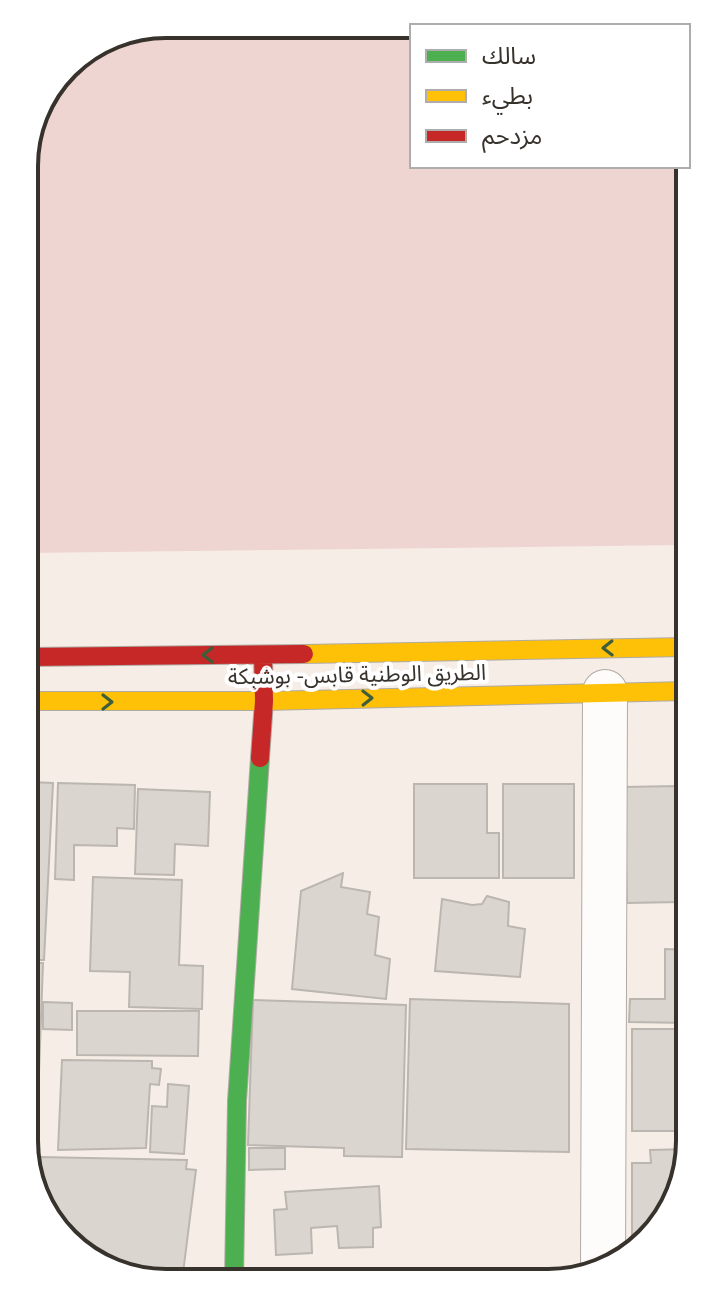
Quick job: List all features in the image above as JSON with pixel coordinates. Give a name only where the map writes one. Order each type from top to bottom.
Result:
[{"type":"main road","name":"الطريق الوطنية قابس - بوشبكة","points":[[38,657],[676,647]]},
{"type":"main road","points":[[234,1269],[237,1101],[264,701],[263,655]]},
{"type":"main road","name":"الطريق الوطنية قابس - بوشبكة","points":[[38,701],[264,701],[676,691]]},
{"type":"street","points":[[603,1257],[605,692]]},
{"type":"shaded area","points":[[410,38],[410,168],[676,168],[676,545],[38,553],[38,166],[42,133],[51,109],[64,88],[81,70],[102,55],[149,39]]},
{"type":"building","points":[[38,782],[53,783],[44,960],[38,960]]},
{"type":"building","points":[[58,783],[135,785],[134,829],[117,828],[117,846],[74,845],[74,880],[55,879]]},
{"type":"building","points":[[414,784],[487,784],[487,833],[499,833],[499,878],[414,878]]},
{"type":"building","points":[[503,784],[574,784],[574,878],[503,878]]},
{"type":"building","points":[[676,786],[676,902],[627,903],[624,787]]},
{"type":"building","points":[[138,789],[210,792],[208,846],[175,844],[174,875],[135,874]]},
{"type":"building","points":[[343,873],[341,887],[370,892],[367,914],[379,917],[375,955],[390,959],[386,999],[292,989],[301,891]]},
{"type":"building","points":[[93,877],[182,880],[179,965],[203,966],[202,1009],[129,1007],[130,972],[90,971]]},
{"type":"building","points":[[487,896],[509,902],[508,926],[525,929],[520,977],[435,971],[442,899],[472,905],[482,904]]},
{"type":"building","points":[[665,949],[676,949],[676,1023],[629,1022],[630,999],[665,999]]},
{"type":"building","points":[[38,963],[43,963],[39,1073]]},
{"type":"building","points":[[410,999],[569,1004],[569,1152],[406,1149]]},
{"type":"building","points":[[253,1000],[406,1005],[402,1157],[344,1156],[344,1148],[248,1145]]},
{"type":"building","points":[[43,1002],[72,1003],[72,1030],[43,1029]]},
{"type":"building","points":[[77,1011],[199,1011],[198,1056],[77,1055]]},
{"type":"building","points":[[632,1029],[676,1029],[676,1131],[632,1131]]},
{"type":"building","points":[[62,1060],[152,1061],[152,1068],[161,1069],[159,1085],[150,1084],[146,1148],[58,1150]]},
{"type":"building","points":[[168,1084],[189,1086],[184,1154],[150,1152],[152,1106],[167,1107]]},
{"type":"building","points":[[249,1148],[285,1148],[285,1169],[249,1170]]},
{"type":"building","points":[[676,1149],[674,1166],[663,1198],[650,1219],[632,1237],[632,1163],[651,1163],[650,1150]]},
{"type":"building","points":[[39,1157],[187,1160],[186,1169],[196,1170],[184,1269],[149,1268],[117,1259],[95,1247],[70,1226],[51,1198]]},
{"type":"building","points":[[379,1186],[381,1227],[373,1228],[373,1247],[339,1248],[337,1226],[311,1228],[312,1253],[276,1255],[274,1210],[287,1209],[285,1192]]},
{"type":"traffic: fast","points":[[234,1269],[237,1101],[260,758]]},
{"type":"traffic: slow","points":[[304,654],[676,647]]},
{"type":"traffic: slow","points":[[38,701],[264,701],[676,691]]},
{"type":"traffic: jam","points":[[38,657],[304,654]]},
{"type":"traffic: jam","points":[[260,758],[263,655]]}]
